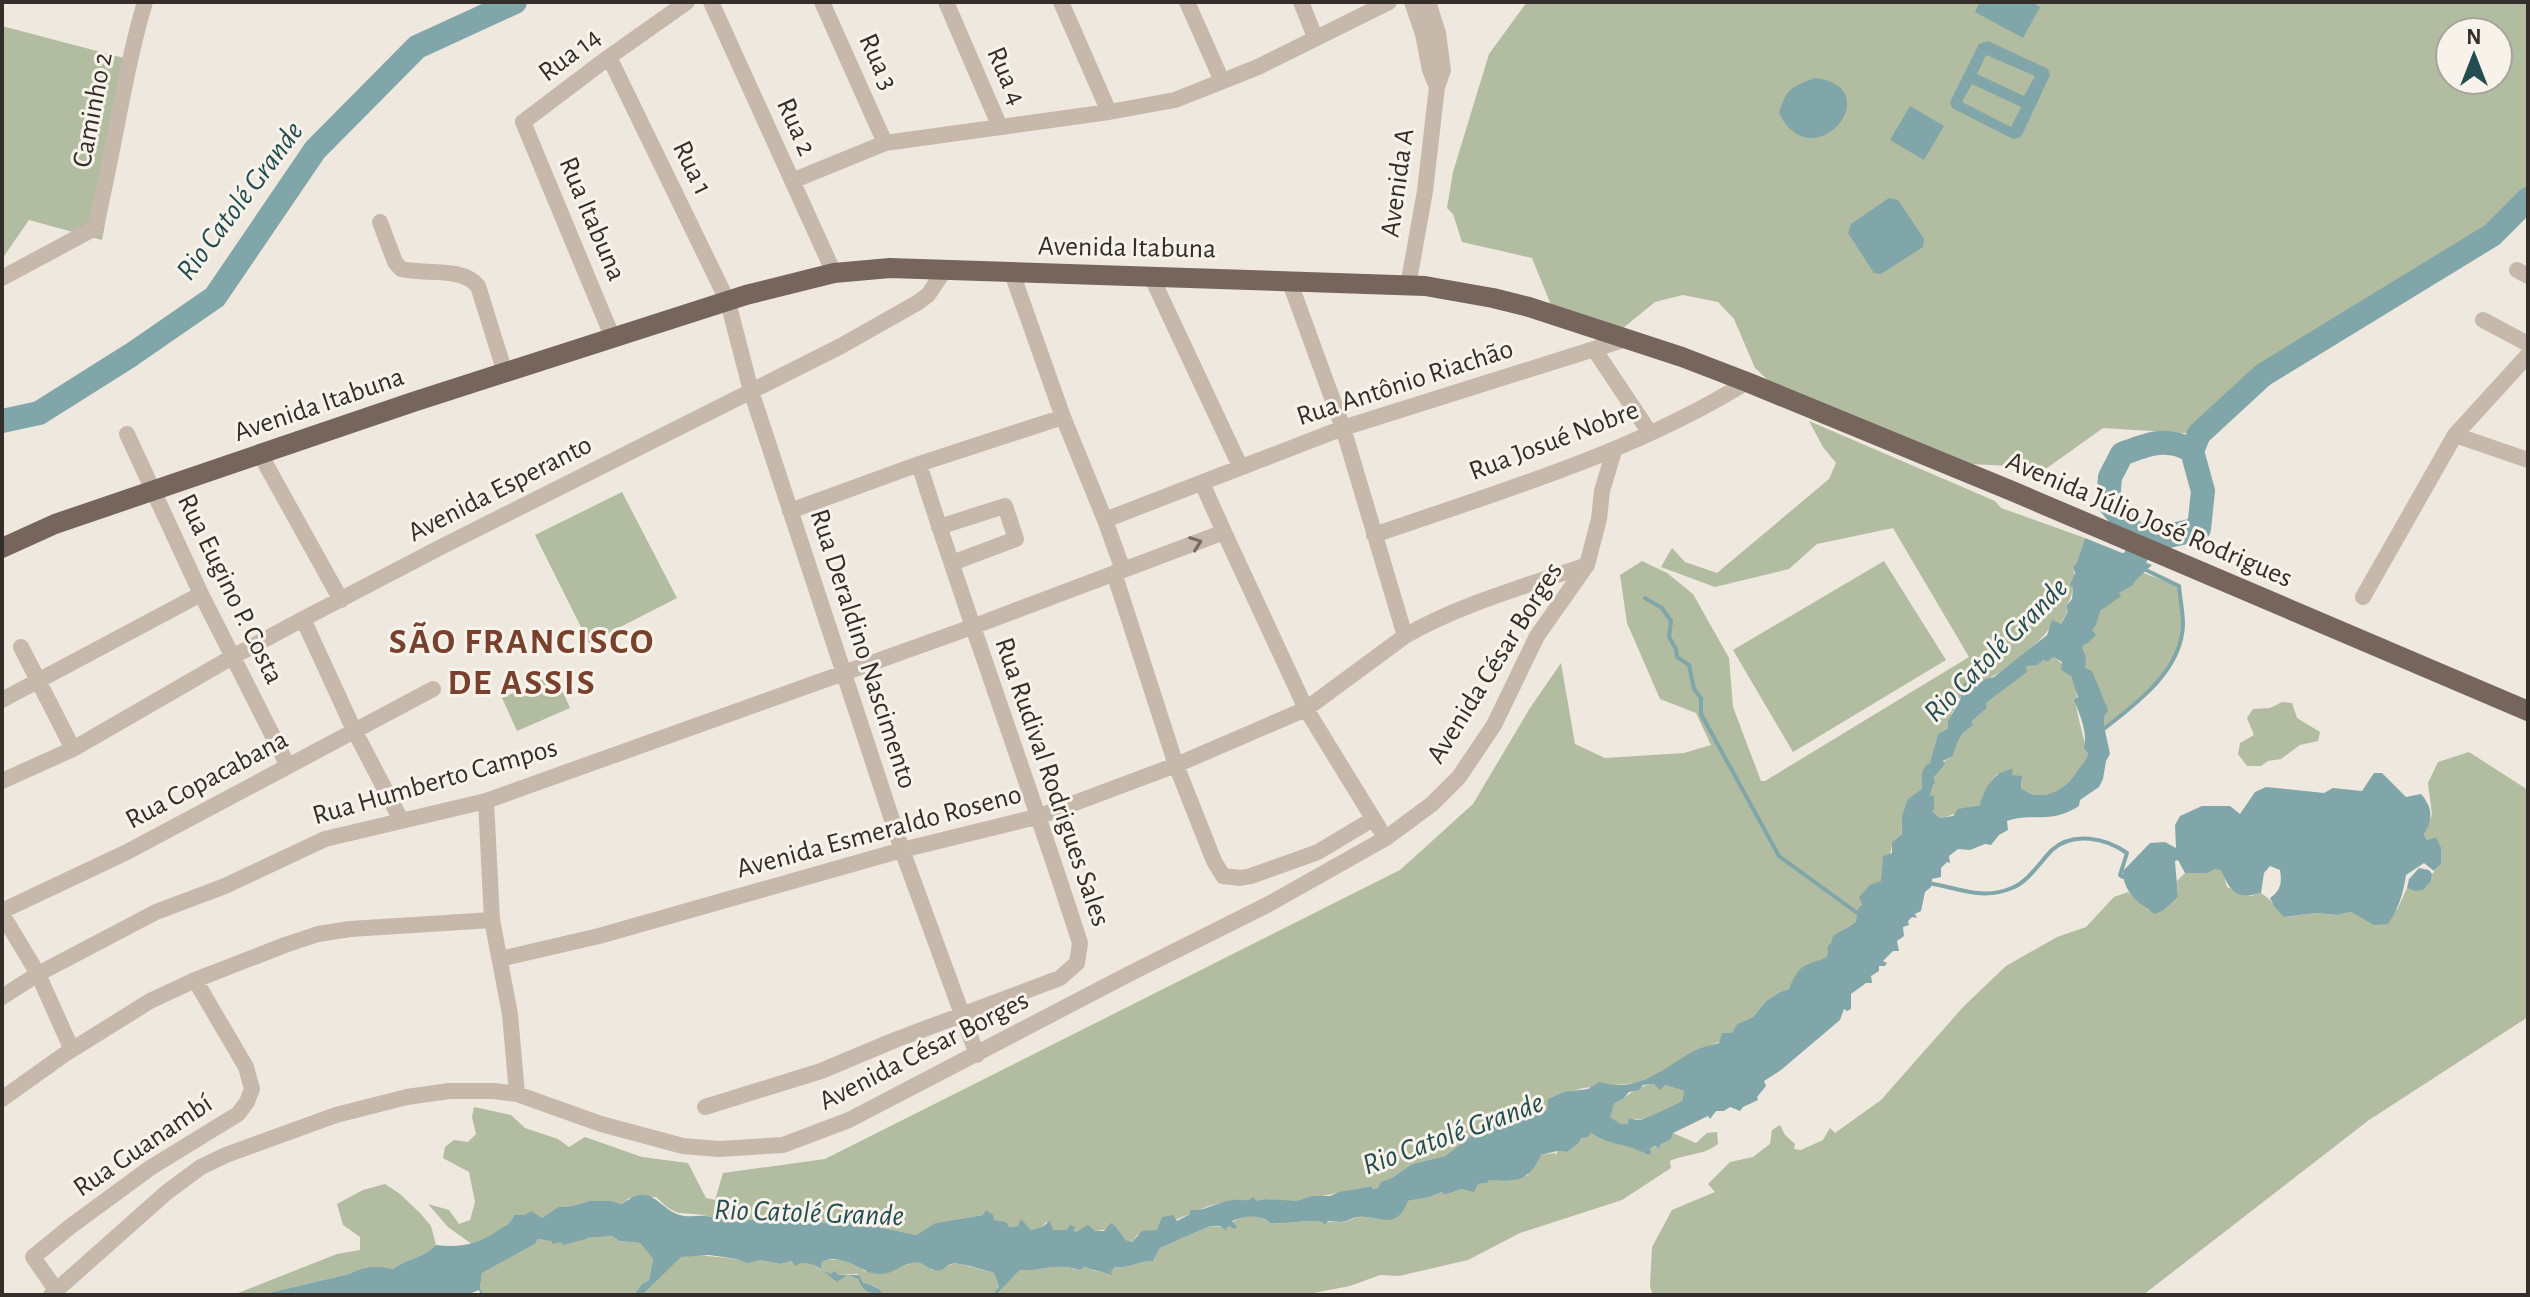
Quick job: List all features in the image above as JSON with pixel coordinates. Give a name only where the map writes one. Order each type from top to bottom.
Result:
[{"type":"main road","name":"Avenida Itabuna","points":[[2,548],[55,524],[612,336],[746,295],[834,273],[890,268],[1425,286],[1529,307],[1747,382]]},
{"type":"main road","name":"Avenida Júlio José Rodrigues","points":[[1747,382],[2528,711]]},
{"type":"street","name":"Caminho 2","points":[[2,278],[95,228],[115,142],[131,49],[145,2]]},
{"type":"street","name":"Rua 14","points":[[523,122],[687,2]]},
{"type":"street","name":"Rua 2","points":[[711,2],[834,273]]},
{"type":"street","name":"Rua 3","points":[[822,2],[885,143]]},
{"type":"street","name":"Rua 4","points":[[946,2],[1000,127]]},
{"type":"street","points":[[1061,2],[1109,112]]},
{"type":"street","points":[[1187,2],[1222,81]]},
{"type":"street","points":[[1301,2],[1315,37]]},
{"type":"street","points":[[792,181],[885,143],[1175,100],[1258,67],[1389,2]]},
{"type":"street","name":"Avenida A","points":[[1412,2],[1437,87]]},
{"type":"street","name":"Avenida A","points":[[1408,286],[1443,61],[1428,2]]},
{"type":"street","name":"Rua 1","points":[[609,57],[728,302]]},
{"type":"street","name":"Rua Itabuna","points":[[523,122],[612,336]]},
{"type":"street","points":[[380,222],[395,262],[401,269],[462,275],[478,286],[505,373]]},
{"type":"street","name":"Avenida Esperanto","points":[[2,781],[73,749],[303,619],[907,311],[928,295],[944,271]]},
{"type":"street","points":[[1012,273],[1063,417],[1105,520],[1176,765],[1214,861],[1223,876],[1251,876],[1318,852],[1373,819]]},
{"type":"street","points":[[1151,276],[1240,466]]},
{"type":"street","points":[[1289,280],[1343,428],[1405,636]]},
{"type":"street","name":"Rua Deraldino Nascimento","points":[[728,302],[751,391],[902,850],[977,1055]]},
{"type":"street","points":[[2483,320],[2528,344]]},
{"type":"street","name":"Rua Antônio Riachão","points":[[1105,520],[1343,428],[1626,339]]},
{"type":"street","points":[[1594,349],[1650,433]]},
{"type":"street","points":[[2363,597],[2455,435],[2528,355]]},
{"type":"street","name":"Rua Josué Nobre","points":[[1374,535],[1614,451],[1711,404],[1747,382]]},
{"type":"street","points":[[790,511],[919,464],[1063,417]]},
{"type":"street","name":"Rua Eugino P. Costa","points":[[127,434],[201,594],[288,766]]},
{"type":"street","points":[[2455,435],[2528,460]]},
{"type":"street","name":"Avenida César Borges","points":[[54,1293],[167,1192],[201,1167],[336,1115],[407,1097],[449,1091],[494,1091],[517,1094],[601,1124],[683,1146],[753,1148],[783,1145],[849,1120],[1267,905],[1386,838],[1432,804],[1459,777],[1494,725],[1537,636],[1587,565],[1599,519],[1602,491],[1614,451]]},
{"type":"street","points":[[260,454],[341,600]]},
{"type":"street","name":"Rua Rudival Rodrigues Sales","points":[[705,1107],[821,1071],[1060,978],[1077,963],[1080,943],[1040,816],[972,627],[919,464]]},
{"type":"street","points":[[1202,483],[1306,709],[1386,838]]},
{"type":"street","points":[[939,527],[1005,506],[1016,539],[952,563]]},
{"type":"street","name":"Rua Humberto Campos","points":[[2,997],[38,974],[156,912],[225,886],[325,839],[486,801],[972,627],[1224,532]]},
{"type":"street","name":"Avenida Esmeraldo Roseno","points":[[500,959],[599,936],[902,850],[1040,816],[1176,765],[1306,709],[1421,626],[1587,565]]},
{"type":"street","points":[[2,700],[201,594]]},
{"type":"street","points":[[303,619],[354,730],[401,820]]},
{"type":"street","points":[[21,647],[73,749]]},
{"type":"street","name":"Rua Copacabana","points":[[2,913],[127,852],[433,689]]},
{"type":"street","points":[[486,801],[492,920],[510,1014],[517,1094]]},
{"type":"street","points":[[2,913],[38,974],[72,1050]]},
{"type":"street","points":[[2,1099],[130,1012],[195,980],[318,934],[399,924],[492,920]]},
{"type":"street","name":"Rua Guanambí","points":[[54,1293],[33,1257],[150,1168],[238,1114],[247,1102],[252,1089],[246,1067],[195,980]]},
{"type":"green space","points":[[1527,2],[2528,2],[2528,199],[2492,235],[2263,374],[2199,434],[2103,428],[2047,468],[1951,463],[1784,395],[1755,368],[1734,319],[1718,302],[1683,295],[1655,302],[1617,333],[1555,315],[1532,258],[1462,242],[1453,214],[1447,208],[1453,172],[1489,54]]},
{"type":"green space","points":[[2,26],[135,61],[102,240],[29,220],[2,259]]},
{"type":"green space","points":[[1809,421],[1995,501],[2001,508],[2085,538],[2073,567],[2074,582],[2066,606],[2068,610],[2060,625],[2050,627],[2011,665],[1985,681],[1970,683],[1959,699],[1948,728],[1938,737],[1931,761],[1922,773],[1922,789],[1907,810],[1902,834],[1892,842],[1882,881],[1858,908],[1857,922],[1837,936],[1827,957],[1789,989],[1766,1001],[1753,1017],[1737,1024],[1732,1033],[1719,1042],[1697,1050],[1663,1072],[1636,1083],[1583,1088],[1552,1097],[1547,1111],[1538,1115],[1514,1114],[1500,1119],[1445,1156],[1412,1164],[1378,1188],[1372,1189],[1371,1186],[1295,1202],[1268,1199],[1229,1201],[1160,1224],[1157,1231],[1137,1235],[1132,1242],[1126,1240],[1117,1228],[1095,1231],[1086,1227],[1076,1232],[1053,1230],[1046,1222],[1042,1227],[1031,1230],[1021,1220],[1018,1226],[1009,1227],[983,1215],[935,1223],[916,1235],[860,1223],[711,1217],[671,1210],[656,1197],[629,1198],[622,1204],[589,1201],[558,1207],[542,1218],[514,1215],[502,1229],[473,1245],[448,1227],[428,1204],[449,1210],[459,1224],[470,1220],[475,1202],[469,1172],[443,1158],[445,1147],[454,1140],[468,1142],[476,1134],[472,1117],[474,1107],[511,1115],[525,1128],[558,1139],[569,1147],[585,1137],[642,1157],[688,1163],[706,1198],[715,1200],[723,1173],[825,1159],[1400,870],[1473,804],[1530,708],[1561,663],[1575,744],[1605,758],[1684,753],[1711,745],[1696,713],[1660,699],[1627,623],[1620,575],[1642,561],[1667,573],[1693,594],[1729,658],[1733,707],[1761,781],[1765,781],[1969,657],[1893,528],[1817,544],[1789,569],[1715,587],[1661,567],[1672,548],[1685,562],[1717,573],[1829,479],[1836,463]]},
{"type":"green space","points":[[622,492],[677,598],[589,643],[535,535]]},
{"type":"green space","points":[[1884,561],[1946,660],[1793,752],[1733,650]]},
{"type":"green space","points":[[2138,571],[2179,586],[2182,625],[2179,648],[2174,660],[2155,684],[2097,734],[2078,652],[2081,613]]},
{"type":"green space","points":[[2053,657],[2067,670],[2075,687],[2076,708],[2088,753],[2084,762],[2065,786],[2044,795],[2021,788],[2022,782],[2016,776],[1997,774],[1980,805],[1940,818],[1932,811],[1932,784],[1939,768],[1953,756],[1959,738],[1987,708],[1986,703],[2026,672],[2026,666]]},
{"type":"green space","points":[[555,674],[570,708],[517,731],[502,698]]},
{"type":"green space","points":[[2282,702],[2292,703],[2297,718],[2320,732],[2318,741],[2300,745],[2281,759],[2268,761],[2261,766],[2247,766],[2238,754],[2240,743],[2254,735],[2247,718],[2253,709],[2270,708]]},
{"type":"green space","points":[[2469,752],[2528,790],[2528,1017],[2369,1120],[2143,1295],[1653,1295],[1650,1287],[1652,1247],[1672,1210],[1715,1192],[1708,1184],[1730,1162],[1753,1157],[1770,1144],[1772,1130],[1780,1125],[1795,1144],[1794,1149],[1801,1150],[1823,1140],[1830,1128],[1835,1133],[1881,1100],[1964,1006],[2006,966],[2057,937],[2086,927],[2114,897],[2128,892],[2148,910],[2164,910],[2178,897],[2177,881],[2185,873],[2207,873],[2215,868],[2222,870],[2227,887],[2251,896],[2261,893],[2285,917],[2351,912],[2363,918],[2397,910],[2407,888],[2414,891],[2431,881],[2432,874],[2441,864],[2436,837],[2427,840],[2424,833],[2432,815],[2428,783],[2438,762]]},
{"type":"green space","points":[[1651,1084],[1684,1091],[1682,1101],[1657,1115],[1643,1119],[1630,1118],[1629,1124],[1621,1124],[1609,1117],[1614,1104]]},
{"type":"green space","points":[[1717,1132],[1718,1144],[1707,1151],[1670,1161],[1671,1168],[1622,1200],[1520,1233],[1468,1260],[1399,1276],[1380,1275],[1350,1286],[1303,1295],[996,1295],[1020,1270],[1063,1267],[1078,1270],[1085,1267],[1111,1272],[1115,1267],[1153,1261],[1160,1248],[1210,1226],[1226,1227],[1244,1217],[1256,1216],[1281,1223],[1343,1222],[1361,1217],[1394,1218],[1404,1210],[1408,1201],[1442,1192],[1444,1195],[1490,1180],[1527,1176],[1541,1155],[1555,1153],[1556,1156],[1557,1151],[1567,1152],[1579,1143],[1581,1137],[1591,1133],[1648,1155],[1650,1149],[1673,1133],[1696,1143],[1707,1133]]},
{"type":"green space","points":[[385,1184],[400,1194],[431,1226],[436,1245],[430,1250],[393,1269],[365,1268],[260,1295],[233,1295],[337,1254],[360,1250],[360,1237],[343,1225],[337,1204],[363,1190]]},
{"type":"green space","points":[[612,1236],[619,1241],[640,1243],[653,1259],[649,1280],[634,1295],[484,1295],[480,1288],[482,1273],[535,1244],[538,1239]]},
{"type":"green space","points":[[697,1255],[746,1262],[809,1262],[821,1270],[822,1260],[846,1260],[859,1265],[864,1271],[893,1270],[914,1262],[923,1262],[932,1270],[960,1264],[994,1273],[999,1288],[992,1295],[883,1295],[875,1286],[863,1284],[858,1274],[838,1275],[837,1282],[848,1275],[858,1279],[864,1289],[880,1295],[642,1295],[680,1257]]},
{"type":"water","points":[[1980,2],[2031,2],[2040,7],[2023,38],[1975,12]]},
{"type":"water","points":[[1988,41],[2048,69],[2050,75],[2021,137],[2013,139],[1952,108],[1950,102],[1979,44]],"holes":[[[1986,55],[2035,76],[2024,96],[1977,74]],[[1972,84],[2021,107],[2011,127],[1962,102]]]},
{"type":"water","points":[[1815,78],[1837,85],[1846,97],[1846,111],[1838,125],[1825,135],[1810,138],[1793,132],[1779,113],[1791,90]]},
{"type":"water","points":[[1910,106],[1944,126],[1924,160],[1890,140]]},
{"type":"water","points":[[1889,198],[1898,200],[1924,239],[1923,247],[1881,274],[1874,273],[1848,233],[1851,224]]},
{"type":"water","points":[[2085,538],[2152,565],[2133,585],[2119,593],[2121,596],[2100,611],[2092,630],[2096,635],[2082,648],[2086,657],[2085,668],[2092,671],[2108,710],[2104,726],[2110,754],[2099,787],[2068,812],[2007,821],[2008,830],[1991,845],[1970,850],[1958,849],[1949,856],[1950,863],[1941,868],[1941,877],[1932,879],[1931,887],[1925,892],[1921,911],[1915,914],[1917,918],[1912,917],[1909,925],[1903,927],[1904,936],[1897,941],[1899,951],[1893,951],[1883,961],[1887,963],[1879,966],[1879,971],[1871,976],[1872,983],[1866,983],[1851,994],[1851,1009],[1844,1009],[1840,1020],[1764,1081],[1766,1086],[1758,1100],[1740,1111],[1730,1107],[1716,1111],[1710,1119],[1708,1116],[1673,1133],[1671,1139],[1659,1148],[1655,1146],[1650,1149],[1648,1155],[1591,1133],[1567,1152],[1541,1155],[1532,1170],[1522,1178],[1490,1180],[1478,1184],[1474,1192],[1462,1189],[1408,1201],[1403,1211],[1392,1219],[1359,1217],[1343,1222],[1328,1221],[1324,1225],[1317,1221],[1271,1223],[1256,1217],[1244,1217],[1232,1221],[1237,1227],[1234,1229],[1229,1226],[1227,1231],[1220,1226],[1210,1226],[1160,1248],[1153,1261],[1115,1267],[1112,1275],[1085,1267],[1079,1270],[1063,1267],[1020,1270],[996,1295],[992,1295],[999,1287],[994,1273],[965,1265],[954,1263],[937,1270],[916,1262],[889,1273],[875,1274],[841,1260],[822,1261],[821,1269],[806,1263],[795,1266],[792,1261],[781,1264],[759,1260],[747,1263],[709,1255],[681,1257],[642,1295],[634,1295],[649,1280],[653,1259],[640,1243],[619,1241],[612,1236],[564,1245],[538,1239],[535,1244],[482,1273],[480,1288],[484,1295],[479,1290],[467,1295],[260,1295],[365,1268],[393,1269],[436,1245],[462,1245],[485,1238],[508,1224],[514,1215],[525,1215],[531,1211],[542,1218],[558,1207],[589,1201],[622,1204],[642,1195],[685,1216],[860,1223],[916,1235],[935,1223],[983,1215],[986,1210],[994,1220],[1006,1222],[1009,1227],[1018,1226],[1021,1219],[1031,1230],[1050,1221],[1053,1230],[1067,1230],[1070,1225],[1075,1227],[1073,1230],[1076,1232],[1088,1225],[1095,1231],[1104,1231],[1111,1223],[1126,1240],[1132,1242],[1142,1231],[1157,1230],[1162,1217],[1173,1215],[1177,1221],[1190,1214],[1190,1210],[1229,1201],[1253,1197],[1256,1201],[1297,1201],[1372,1186],[1372,1189],[1378,1188],[1381,1182],[1412,1164],[1445,1156],[1472,1135],[1483,1132],[1486,1125],[1520,1112],[1537,1115],[1537,1108],[1547,1111],[1548,1099],[1564,1092],[1588,1089],[1599,1082],[1626,1085],[1650,1077],[1694,1051],[1719,1043],[1722,1033],[1732,1033],[1737,1024],[1753,1017],[1766,1001],[1789,989],[1800,970],[1827,957],[1833,936],[1856,922],[1858,908],[1862,904],[1859,897],[1870,885],[1881,881],[1883,856],[1892,853],[1892,842],[1902,834],[1902,816],[1908,799],[1922,789],[1922,773],[1930,763],[1938,734],[1948,728],[1964,683],[1994,677],[2047,635],[2052,620],[2061,624],[2068,611],[2066,606],[2072,599],[2073,587],[2070,585],[2075,573],[2073,567]],"holes":[[[2053,657],[2062,662],[2061,670],[2071,676],[2078,697],[2074,700],[2084,730],[2084,748],[2088,753],[2084,762],[2064,786],[2043,795],[2035,795],[2021,788],[2022,776],[2012,775],[2013,769],[2006,770],[1991,781],[1980,805],[1958,809],[1953,816],[1940,818],[1932,811],[1934,795],[1930,796],[1934,777],[1945,764],[1943,761],[1953,756],[1959,738],[1987,708],[1986,703],[2027,672],[2026,666],[2037,665]],[[1654,1084],[1660,1090],[1665,1085],[1684,1091],[1682,1101],[1643,1119],[1629,1118],[1628,1124],[1621,1124],[1610,1117],[1614,1104],[1629,1092],[1639,1090],[1643,1085]]]},
{"type":"water","points":[[2374,773],[2382,773],[2406,797],[2421,794],[2430,814],[2424,834],[2427,840],[2436,837],[2441,848],[2441,864],[2434,871],[2424,863],[2406,875],[2400,901],[2388,924],[2374,925],[2351,912],[2284,917],[2270,898],[2280,886],[2280,870],[2270,866],[2264,873],[2261,893],[2245,895],[2231,888],[2221,870],[2185,873],[2178,860],[2175,861],[2178,897],[2155,914],[2137,901],[2126,885],[2123,871],[2150,843],[2165,842],[2176,848],[2175,825],[2180,816],[2202,806],[2230,806],[2240,814],[2255,792],[2266,787],[2324,793],[2333,788],[2362,791]]},
{"type":"water","points":[[2419,868],[2429,870],[2431,881],[2423,890],[2414,891],[2407,888],[2409,879]]},
{"type":"water","points":[[823,1271],[831,1274],[835,1271],[838,1275],[848,1275],[837,1282]]},
{"type":"water","points":[[848,1275],[859,1275],[863,1283],[877,1288],[883,1295],[867,1291],[858,1279]]},
{"type":"waterway","name":"Rio Catolé Grande","points":[[2,421],[39,413],[215,297],[315,150],[417,47],[515,2]]},
{"type":"waterway","name":"Rio Catolé Grande","points":[[2112,578],[2123,565],[2133,563],[2142,542],[2199,529],[2203,491],[2192,451],[2199,434],[2263,375],[2492,235],[2528,199]]},
{"type":"waterway","name":"Rio Catolé Grande","points":[[2142,542],[2108,502],[2110,477],[2122,454],[2166,443],[2192,451]]},
{"type":"waterway","points":[[2100,732],[2154,686],[2181,641],[2183,624],[2179,586],[2146,570]]},
{"type":"waterway","points":[[1645,598],[1662,608],[1671,621],[1669,637],[1677,657],[1689,665],[1694,689],[1701,698],[1701,714],[1779,856],[1860,915]]},
{"type":"waterway","points":[[1927,883],[1969,892],[2001,892],[2024,881],[2060,844],[2079,839],[2100,840],[2127,853],[2120,875],[2123,877]]},
{"type":"district","name":"SÃO FRANCISCO DE ASSIS","points":[[522,662]]}]
